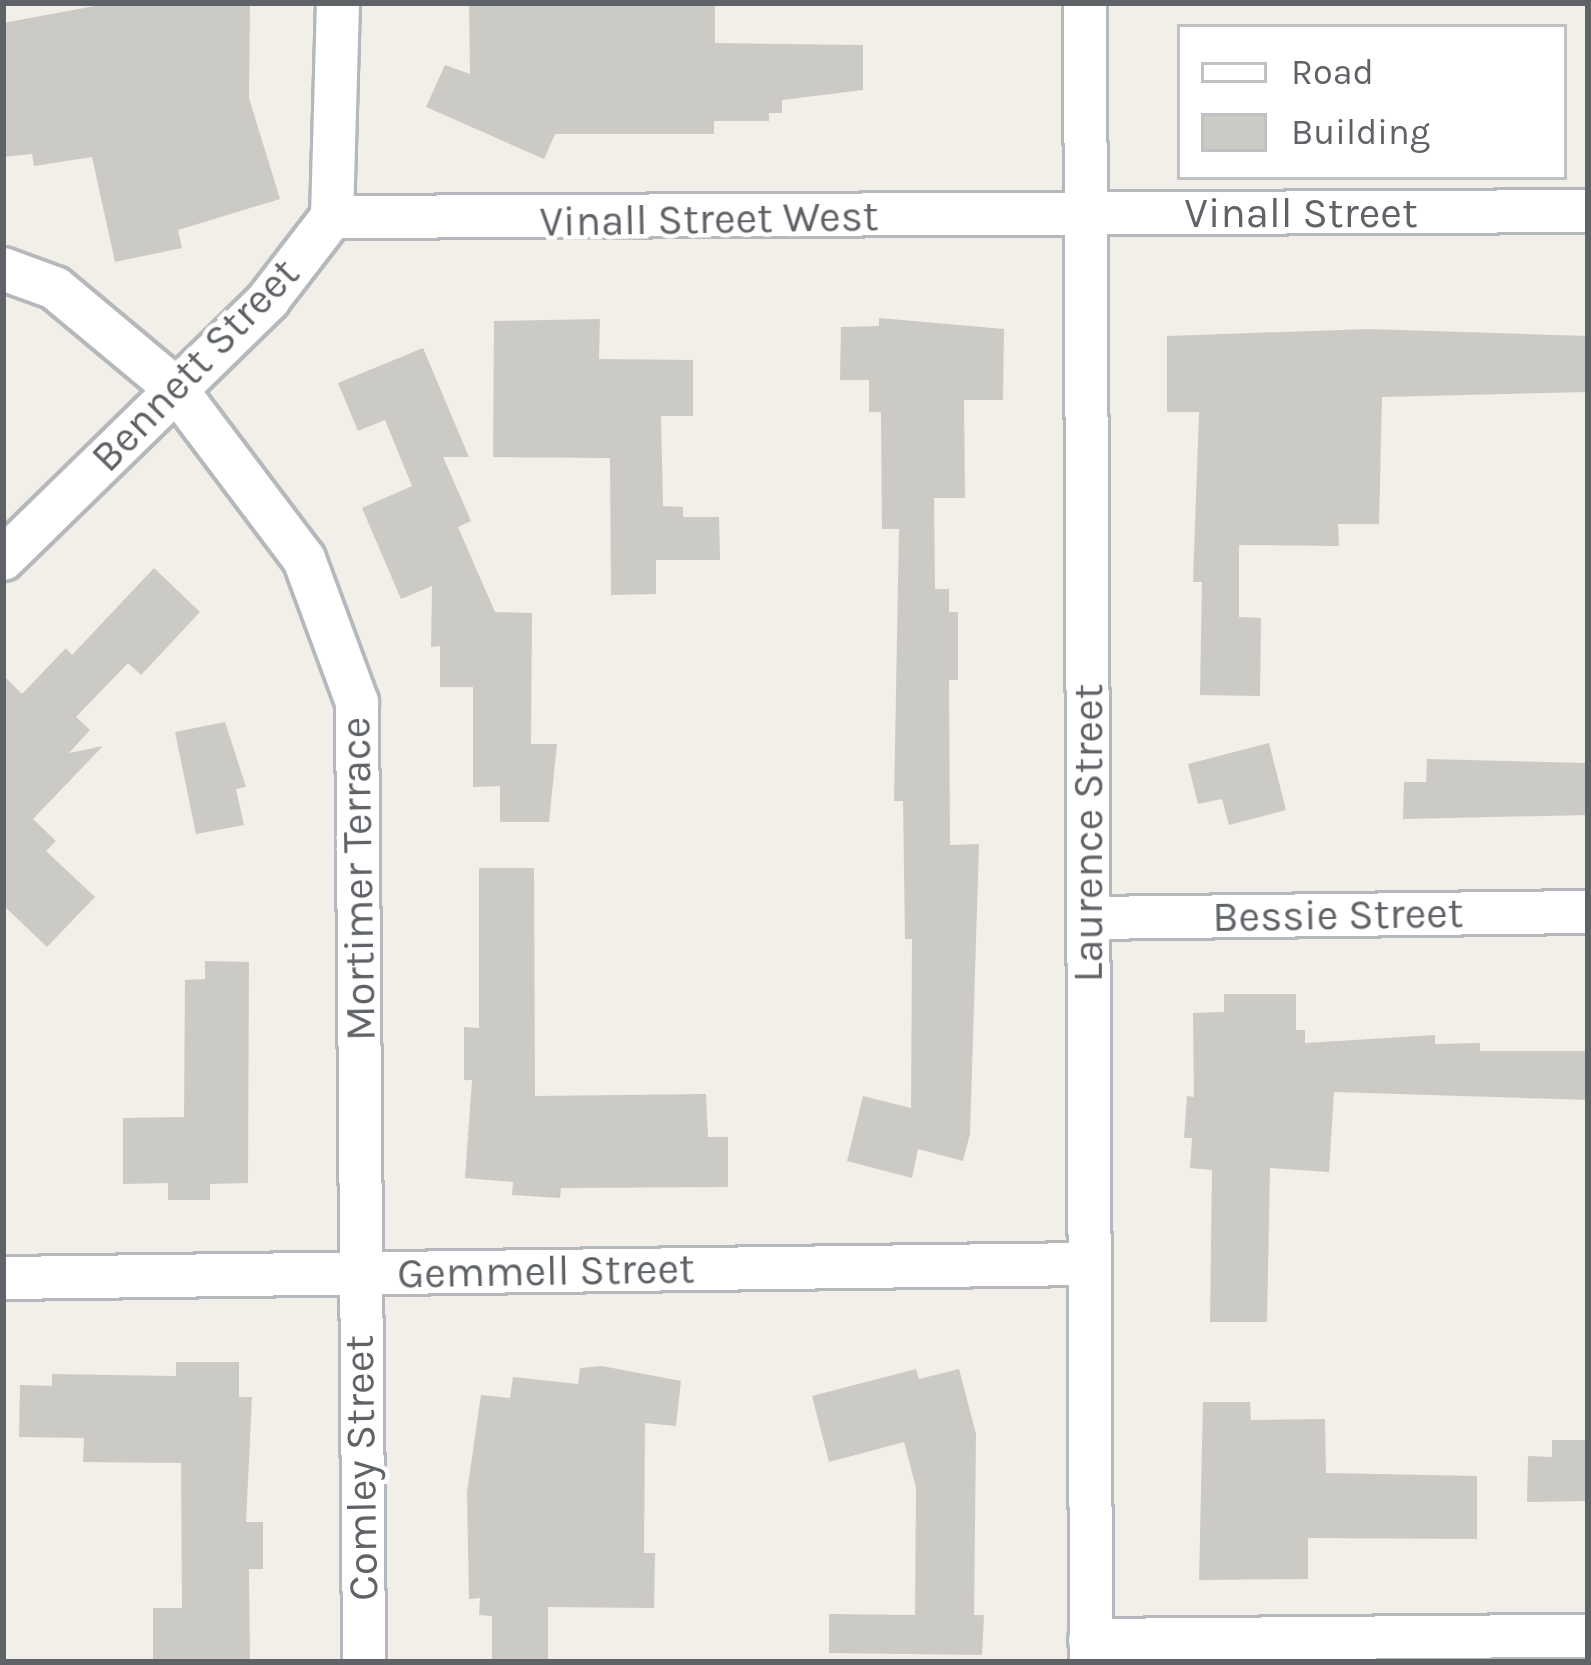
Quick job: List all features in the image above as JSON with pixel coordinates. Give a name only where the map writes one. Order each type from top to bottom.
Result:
[{"type":"street","name":"Bennett Street","points":[[3,559],[268,300],[332,218],[338,3]]},
{"type":"street","name":"Laurence Street","points":[[1085,3],[1090,1651]]},
{"type":"street","name":"Vinall Street","points":[[1086,215],[1588,211]]},
{"type":"street","name":"Vinall Street West","points":[[332,218],[1086,215]]},
{"type":"street","name":"Mortimer Terrace","points":[[3,269],[55,288],[175,388],[304,559],[357,702],[363,775],[359,1273]]},
{"type":"street","name":"Bessie Street","points":[[1088,918],[1588,912]]},
{"type":"street","name":"Gemmell Street","points":[[3,1277],[1090,1264]]},
{"type":"street","name":"Comley Street","points":[[359,1273],[364,1662]]},
{"type":"street","points":[[1090,1651],[1588,1636]]},
{"type":"building","points":[[111,3],[250,3],[249,98],[280,199],[178,230],[182,248],[115,262],[92,157],[34,166],[32,154],[3,157],[3,23]]},
{"type":"building","points":[[469,3],[715,3],[715,43],[863,45],[863,90],[782,100],[782,113],[769,113],[769,121],[714,121],[714,134],[555,134],[544,159],[426,107],[445,65],[470,74]]},
{"type":"building","points":[[879,318],[1004,329],[1003,400],[964,400],[965,498],[934,498],[935,589],[949,589],[949,612],[958,612],[958,680],[949,680],[950,845],[979,844],[970,1134],[963,1161],[918,1149],[912,1178],[847,1161],[863,1096],[911,1108],[912,939],[905,939],[903,801],[894,801],[899,529],[882,529],[881,412],[869,412],[869,380],[840,380],[841,327],[879,326]]},
{"type":"building","points":[[600,319],[599,359],[693,360],[693,416],[661,416],[663,506],[683,507],[683,517],[719,517],[720,560],[656,560],[656,594],[611,595],[610,458],[493,457],[494,321]]},
{"type":"building","points":[[1368,329],[1588,336],[1588,392],[1382,397],[1379,524],[1338,524],[1339,546],[1239,545],[1239,617],[1261,618],[1260,696],[1200,695],[1202,582],[1193,582],[1199,412],[1167,412],[1167,336]]},
{"type":"building","points":[[423,348],[469,457],[443,457],[471,521],[458,527],[495,612],[532,613],[531,744],[557,744],[549,822],[500,822],[500,786],[473,787],[473,687],[440,687],[440,646],[431,647],[432,586],[401,599],[362,508],[412,486],[385,420],[358,431],[338,383]]},
{"type":"building","points":[[154,568],[200,612],[141,675],[128,663],[76,717],[90,730],[69,753],[103,746],[33,819],[56,841],[46,851],[95,897],[47,947],[3,905],[3,675],[22,694],[66,648],[72,655]]},
{"type":"building","points":[[225,722],[246,787],[236,789],[244,825],[196,834],[175,732]]},
{"type":"building","points":[[1269,743],[1286,810],[1229,825],[1222,799],[1198,804],[1188,764]]},
{"type":"building","points":[[1427,759],[1588,763],[1588,815],[1403,819],[1404,782],[1426,782]]},
{"type":"building","points":[[479,868],[534,868],[535,1096],[706,1094],[708,1137],[728,1137],[728,1187],[561,1188],[560,1198],[512,1195],[513,1182],[465,1178],[472,1080],[464,1080],[464,1027],[479,1028]]},
{"type":"building","points":[[205,961],[249,962],[248,1183],[210,1184],[210,1200],[168,1200],[168,1183],[123,1184],[123,1118],[184,1117],[185,980],[205,979]]},
{"type":"building","points":[[1224,994],[1296,994],[1296,1030],[1305,1030],[1305,1043],[1435,1035],[1435,1044],[1480,1043],[1480,1051],[1588,1051],[1588,1100],[1334,1092],[1329,1172],[1270,1168],[1267,1322],[1210,1322],[1212,1170],[1190,1168],[1192,1138],[1184,1138],[1187,1096],[1194,1097],[1193,1013],[1224,1012]]},
{"type":"building","points":[[176,1362],[239,1362],[239,1397],[252,1397],[246,1522],[263,1522],[263,1569],[249,1569],[250,1662],[153,1662],[153,1608],[182,1608],[181,1463],[83,1462],[84,1438],[19,1437],[20,1385],[52,1386],[52,1374],[176,1376]]},
{"type":"building","points":[[602,1366],[681,1381],[676,1426],[645,1423],[644,1553],[655,1553],[654,1608],[548,1607],[548,1662],[492,1662],[492,1616],[479,1615],[480,1598],[469,1599],[467,1492],[481,1395],[510,1398],[513,1377],[578,1384],[580,1368]]},
{"type":"building","points":[[916,1369],[919,1379],[959,1369],[976,1434],[974,1615],[984,1615],[982,1655],[829,1653],[829,1614],[915,1615],[916,1488],[904,1442],[829,1462],[812,1396]]},
{"type":"building","points":[[1203,1402],[1250,1402],[1251,1420],[1325,1419],[1326,1473],[1477,1476],[1477,1539],[1308,1538],[1308,1579],[1199,1580]]},
{"type":"building","points":[[1552,1440],[1588,1440],[1588,1501],[1527,1502],[1528,1456],[1552,1457]]}]
